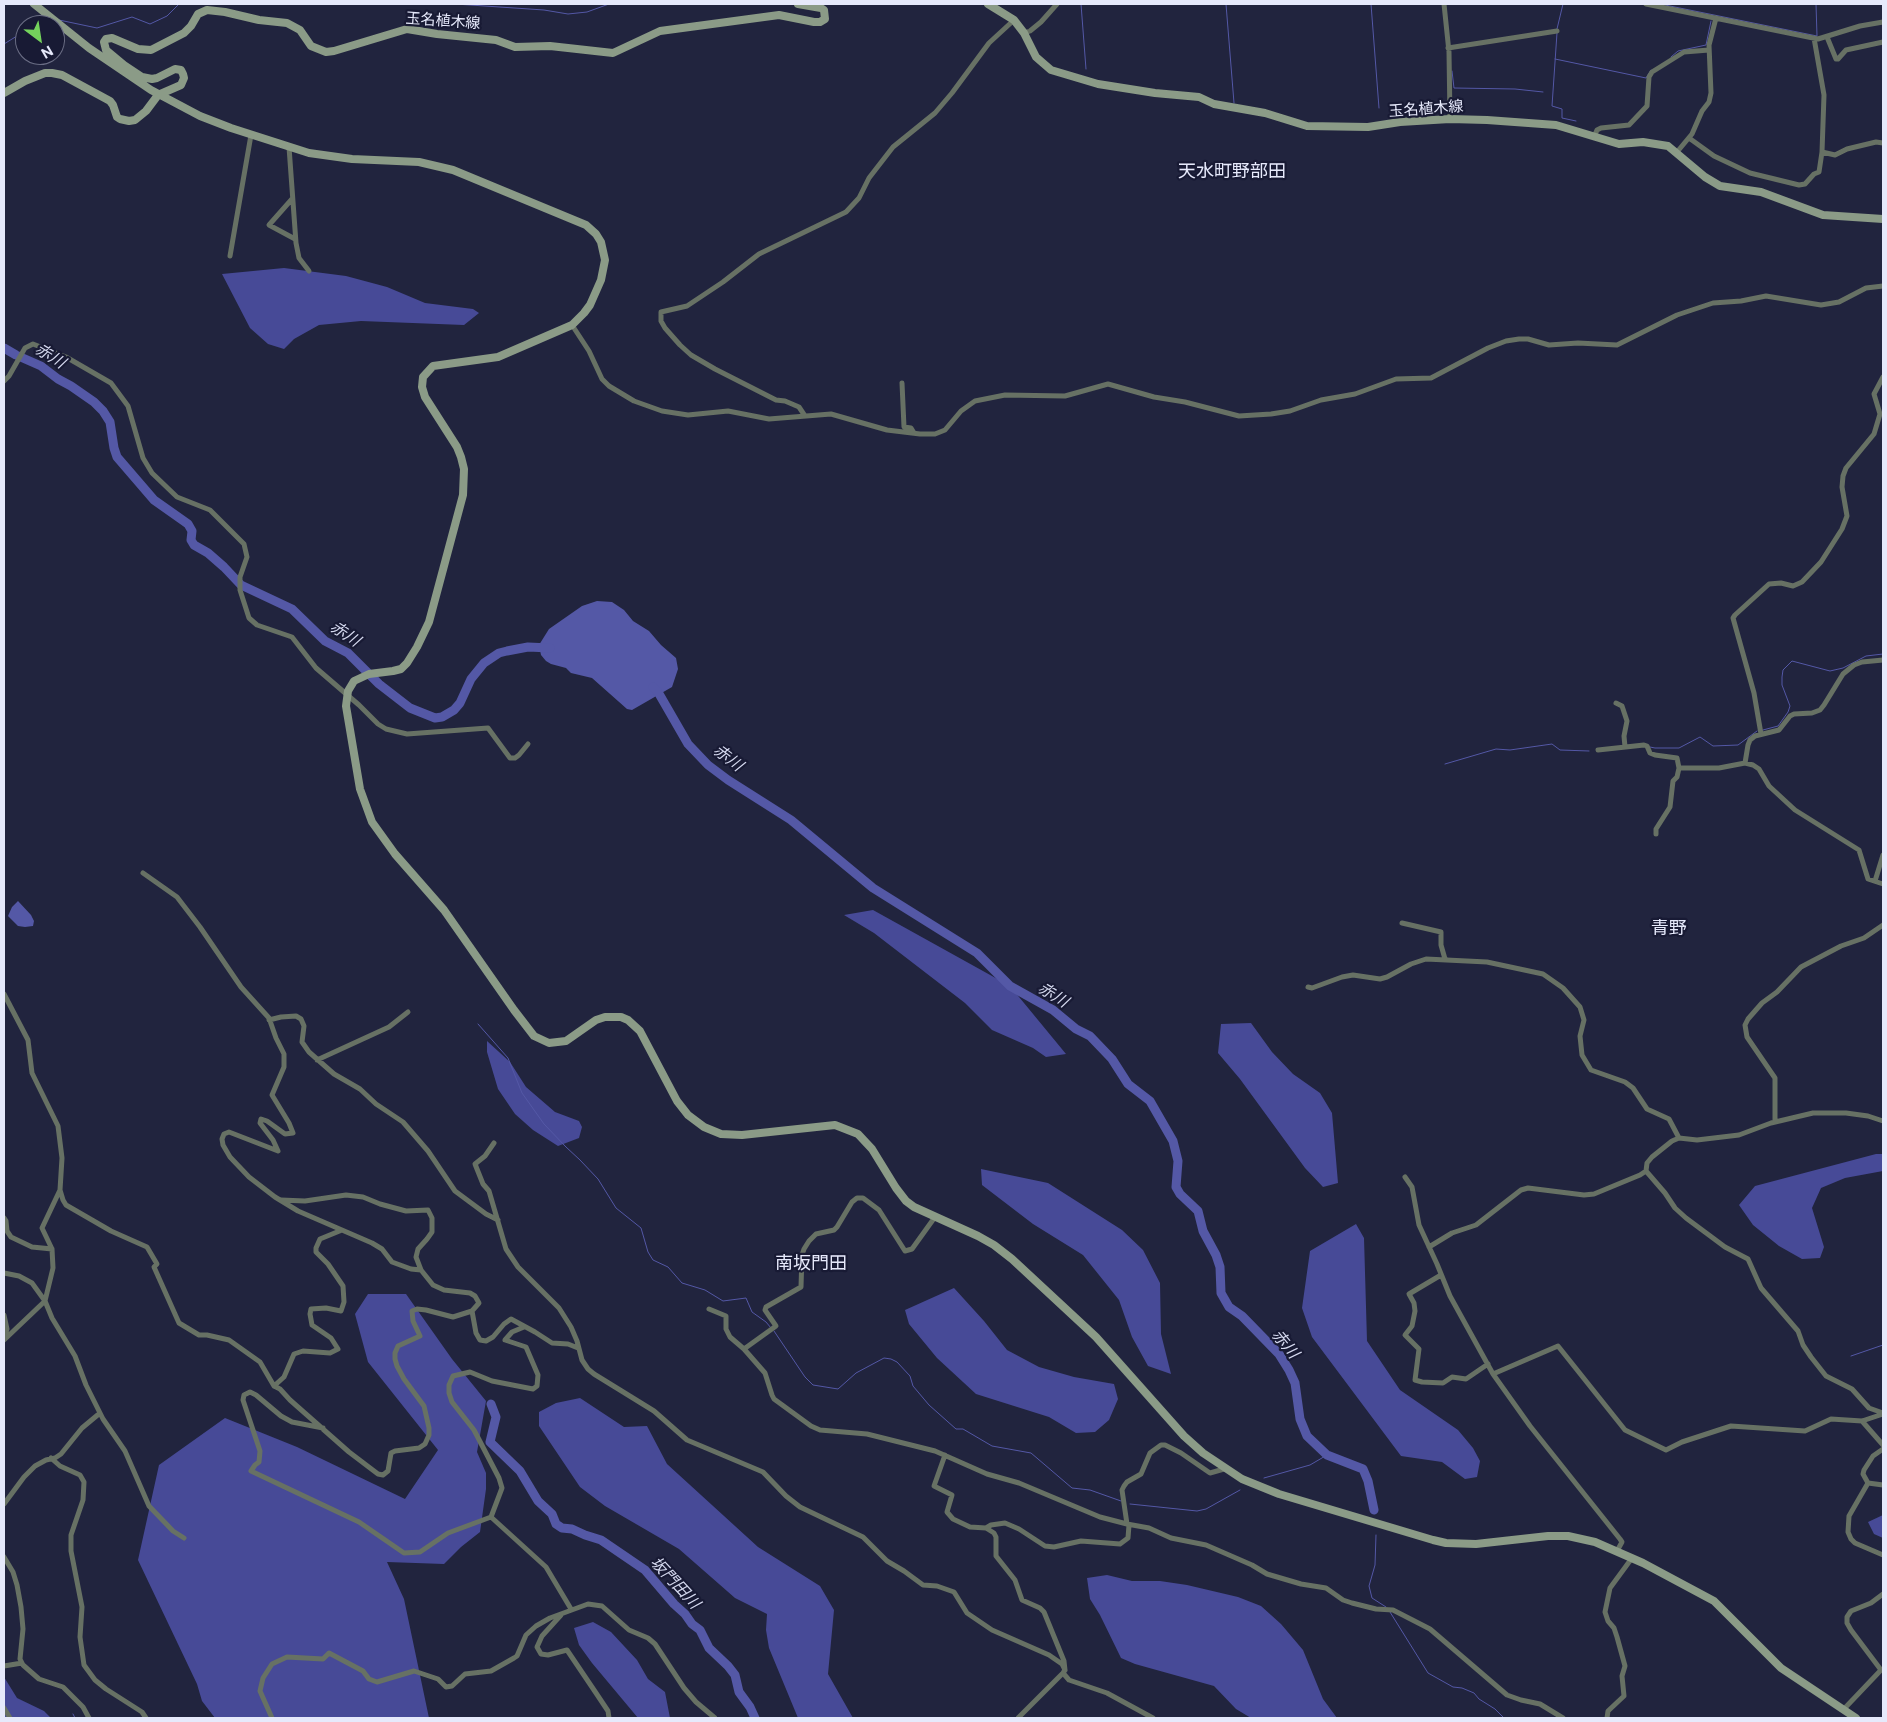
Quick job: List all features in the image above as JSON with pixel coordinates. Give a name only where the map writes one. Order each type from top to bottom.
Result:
[{"type":"street","points":[[34,4],[72,35],[158,95],[200,116],[288,147],[327,156],[419,162],[453,170],[586,225],[596,234],[601,242],[605,260],[604,269],[590,305],[584,314],[572,325],[498,357],[433,366],[423,377],[422,388],[425,397],[457,447],[461,457],[464,469],[463,495],[429,622],[417,647],[407,663],[401,668],[393,672],[369,674],[358,678],[350,686],[346,706],[357,774],[372,822],[395,854],[444,910],[534,1036],[549,1043],[557,1043],[573,1037],[596,1020],[605,1017],[621,1017],[628,1020],[640,1031],[677,1101],[698,1123],[713,1131],[730,1135],[750,1135],[826,1125],[843,1127],[858,1134],[872,1148],[906,1201],[914,1207],[978,1236],[1012,1258],[1096,1337],[1184,1436],[1203,1453],[1242,1479],[1279,1494],[1433,1540],[1476,1544],[1548,1536],[1568,1536],[1595,1542],[1632,1558],[1714,1601],[1780,1668],[1856,1718]]},
{"type":"street","name":"玉名植木線","points":[[4,93],[25,81],[45,74],[62,75],[110,101],[113,104],[117,117],[129,121],[135,120],[141,116],[158,95],[182,84],[184,78],[181,70],[173,69],[155,79],[142,77],[106,50],[104,42],[106,39],[112,38],[138,49],[151,50],[184,33],[198,14],[207,10],[217,10],[259,20],[287,23],[300,30],[311,46],[326,52],[407,29],[491,39],[515,47],[559,46],[612,53],[660,31],[779,14],[814,22],[820,22],[825,19],[824,10],[821,8],[798,4]]},
{"type":"street","name":"玉名植木線","points":[[988,4],[1014,20],[1024,33],[1036,57],[1051,70],[1098,84],[1155,93],[1199,97],[1214,104],[1265,113],[1307,126],[1368,127],[1400,122],[1450,119],[1556,125],[1619,144],[1643,142],[1659,143],[1668,146],[1720,186],[1760,192],[1823,215],[1883,219]]},
{"type":"street","points":[[1024,33],[1030,31],[1041,22],[1056,4]]},
{"type":"street","points":[[1444,4],[1448,48],[1450,119]]},
{"type":"street","points":[[1646,4],[1814,38],[1827,37],[1860,26],[1883,22]]},
{"type":"street","points":[[1677,152],[1689,138],[1709,102],[1709,50],[1716,18]]},
{"type":"street","points":[[805,416],[798,407],[785,401],[776,400],[691,355],[680,346],[661,322],[660,312],[687,306],[723,282],[759,254],[846,212],[859,198],[869,178],[893,147],[935,112],[989,42],[1014,20]]},
{"type":"street","points":[[1448,48],[1557,31]]},
{"type":"street","points":[[1827,37],[1836,59],[1846,50],[1883,42]]},
{"type":"street","points":[[1689,138],[1714,156],[1750,173],[1803,185],[1814,174],[1820,172],[1824,95],[1814,38]]},
{"type":"street","points":[[1594,137],[1597,130],[1601,128],[1629,125],[1647,106],[1649,77],[1652,72],[1684,52],[1709,50]]},
{"type":"street","points":[[230,256],[251,135]]},
{"type":"street","points":[[1822,152],[1834,154],[1876,142],[1883,138]]},
{"type":"street","points":[[1876,142],[1883,143]]},
{"type":"street","points":[[288,147],[296,240],[299,258],[308,271]]},
{"type":"street","points":[[292,199],[269,225],[296,240]]},
{"type":"street","points":[[572,325],[589,351],[602,379],[618,393],[662,411],[682,415],[728,411],[769,419],[822,413],[887,430],[934,434],[942,432],[961,411],[975,401],[1005,395],[1065,396],[1102,384],[1234,415],[1271,414],[1290,411],[1321,400],[1355,394],[1396,379],[1430,378],[1488,348],[1506,341],[1528,339],[1548,345],[1578,343],[1617,345],[1677,315],[1713,302],[1741,301],[1766,296],[1821,305],[1845,300],[1866,288],[1883,286]]},
{"type":"street","points":[[4,381],[9,376],[25,348],[34,344],[66,357],[111,383],[128,406],[143,458],[152,473],[177,497],[204,506],[210,510],[244,544],[247,557],[240,578],[240,590],[249,618],[257,625],[292,638],[316,668],[359,705],[372,720],[386,729],[407,734],[488,728],[510,758],[519,755],[528,744]]},
{"type":"street","points":[[1760,734],[1754,693],[1733,618],[1734,615],[1769,584],[1781,583],[1794,586],[1802,582],[1821,562],[1842,529],[1847,516],[1842,487],[1843,476],[1846,468],[1874,434],[1880,414],[1874,394],[1883,377]]},
{"type":"street","points":[[902,383],[904,427],[911,428],[914,433]]},
{"type":"street","points":[[1745,763],[1750,740],[1760,734],[1779,730],[1790,716],[1794,714],[1812,713],[1820,710],[1843,674],[1854,665],[1862,662],[1883,660]]},
{"type":"street","points":[[1616,702],[1622,706],[1626,722],[1625,747]]},
{"type":"street","points":[[1598,750],[1647,747],[1650,752],[1656,755],[1677,758],[1679,768],[1677,777],[1673,781],[1670,807],[1656,829],[1656,834]]},
{"type":"street","points":[[1679,768],[1719,768],[1745,763],[1753,764],[1759,769],[1769,786],[1795,810],[1859,850],[1868,879],[1883,884]]},
{"type":"street","points":[[1875,881],[1883,855]]},
{"type":"street","points":[[143,873],[181,902],[211,941],[238,983],[269,1020],[284,1054],[285,1061],[272,1095],[290,1123],[293,1133],[286,1134],[267,1120],[261,1119],[260,1123],[273,1140],[278,1152],[230,1132],[224,1134],[222,1139],[223,1145],[230,1157],[249,1178],[298,1211],[378,1247],[392,1262],[411,1269],[421,1270]]},
{"type":"street","points":[[1402,923],[1441,932],[1441,945],[1445,959]]},
{"type":"street","points":[[1775,1122],[1774,1078],[1747,1037],[1745,1025],[1748,1019],[1762,1003],[1777,992],[1801,967],[1842,946],[1864,938],[1883,925]]},
{"type":"street","points":[[1308,987],[1312,988],[1353,975],[1380,979],[1421,959],[1487,962],[1510,968],[1539,972],[1563,988],[1575,999],[1583,1015],[1583,1028],[1580,1036],[1585,1063],[1591,1070],[1625,1082],[1633,1088],[1647,1109],[1669,1119],[1679,1138]]},
{"type":"street","points":[[4,994],[28,1040],[32,1073],[58,1126],[62,1158],[60,1190],[61,1198],[66,1205],[111,1231],[146,1247],[157,1264],[154,1267],[179,1323],[199,1335],[218,1336],[238,1346],[254,1360],[260,1362],[274,1386],[280,1389],[349,1452],[378,1474],[383,1475],[388,1472],[391,1453],[419,1448],[425,1444],[429,1435],[424,1406],[397,1366],[395,1353],[398,1346],[420,1336],[413,1321],[412,1311],[416,1309],[426,1310],[453,1317],[472,1311],[479,1303],[476,1296],[470,1293],[444,1290],[433,1285],[421,1270],[416,1256],[418,1249],[427,1240],[432,1227],[432,1218],[428,1210],[406,1211],[363,1197],[346,1195],[305,1201],[281,1200]]},
{"type":"street","points":[[316,1060],[389,1027],[408,1012]]},
{"type":"street","points":[[269,1020],[296,1016],[300,1019],[304,1026],[302,1042],[316,1060],[334,1074],[360,1089],[376,1104],[403,1122],[428,1150],[455,1191],[486,1214],[498,1220]]},
{"type":"street","points":[[1646,1171],[1652,1157],[1672,1141],[1679,1138],[1697,1140],[1739,1135],[1775,1122],[1813,1113],[1828,1112],[1868,1116],[1883,1121]]},
{"type":"street","points":[[494,1143],[475,1164],[483,1184],[489,1192],[506,1249],[518,1267],[559,1308],[571,1327],[582,1360],[594,1374],[654,1411],[687,1440],[763,1472],[786,1496],[800,1507],[863,1537],[887,1561],[923,1585],[936,1586],[954,1592],[966,1613],[992,1630],[1049,1655],[1062,1664],[1069,1680],[1107,1693],[1153,1718]]},
{"type":"street","points":[[1429,1247],[1452,1233],[1476,1225],[1521,1190],[1528,1188],[1584,1195],[1594,1194],[1646,1171]]},
{"type":"street","points":[[1646,1171],[1675,1208],[1686,1218],[1724,1247],[1748,1259],[1761,1288],[1798,1331],[1811,1357],[1826,1376],[1852,1389],[1869,1408],[1883,1414]]},
{"type":"street","points":[[1405,1177],[1412,1187],[1419,1225],[1450,1296],[1493,1374],[1530,1426],[1620,1539],[1622,1542],[1617,1551]]},
{"type":"street","points":[[4,1340],[45,1300],[53,1268],[52,1249],[42,1228],[60,1190]]},
{"type":"street","points":[[744,1349],[776,1326],[764,1310],[770,1304],[801,1287],[802,1255],[809,1241],[816,1234],[834,1230],[852,1202],[857,1198],[863,1198],[879,1210],[905,1250],[909,1251],[935,1217]]},
{"type":"street","points":[[4,1218],[7,1231],[11,1237],[32,1247],[52,1249]]},
{"type":"street","points":[[274,1386],[284,1377],[294,1354],[303,1351],[330,1354],[338,1348],[331,1338],[312,1325],[310,1314],[311,1309],[326,1308],[341,1311],[344,1302],[343,1286],[328,1264],[316,1252],[316,1248],[320,1239],[342,1230]]},
{"type":"street","points":[[4,1273],[19,1276],[32,1283],[45,1300],[52,1318],[75,1356],[86,1385],[100,1413],[125,1451],[149,1506],[173,1531],[184,1538]]},
{"type":"street","points":[[1441,1275],[1409,1294],[1414,1303],[1415,1312],[1412,1326],[1405,1335],[1419,1349],[1415,1380],[1443,1383],[1452,1377],[1466,1379],[1488,1364]]},
{"type":"street","points":[[709,1309],[726,1316],[727,1330],[730,1337],[744,1349],[765,1373],[774,1399],[811,1426],[820,1430],[867,1434],[945,1455],[987,1474],[1019,1483],[1100,1517],[1128,1525],[1149,1528],[1172,1538],[1206,1545],[1252,1565],[1267,1574],[1301,1584],[1322,1587],[1343,1600],[1352,1603],[1376,1609],[1388,1609],[1418,1622],[1430,1630],[1506,1694],[1521,1700],[1540,1704],[1563,1718]]},
{"type":"street","points":[[472,1311],[476,1333],[480,1340],[486,1341],[511,1319],[552,1343],[568,1344],[578,1348]]},
{"type":"street","points":[[4,1315],[7,1329],[4,1340]]},
{"type":"street","points":[[491,1518],[502,1488],[499,1478],[474,1430],[452,1402],[448,1393],[449,1385],[453,1376],[470,1372],[492,1381],[533,1389],[537,1386],[538,1376],[526,1347],[505,1340],[512,1332],[524,1327]]},
{"type":"street","points":[[1493,1374],[1558,1346],[1626,1430],[1666,1450],[1682,1442],[1731,1426],[1805,1431],[1831,1419],[1862,1422],[1883,1414]]},
{"type":"street","points":[[323,1428],[292,1422],[281,1416],[256,1395],[250,1392],[244,1395],[243,1400],[260,1451],[259,1462],[251,1471],[359,1522],[404,1553],[420,1552],[448,1533],[491,1518]]},
{"type":"street","points":[[4,1504],[24,1477],[35,1466],[61,1454],[82,1428],[100,1413]]},
{"type":"street","points":[[1862,1422],[1883,1447],[1873,1456],[1864,1470],[1863,1474],[1868,1483]]},
{"type":"street","points":[[986,1528],[991,1525],[1005,1523],[1019,1529],[1045,1546],[1054,1548],[1082,1541],[1120,1544],[1128,1538],[1128,1525],[1122,1490],[1127,1482],[1141,1474],[1150,1453],[1165,1445],[1181,1453],[1210,1473],[1224,1468]]},
{"type":"street","points":[[945,1455],[934,1486],[952,1495],[947,1512],[953,1519],[970,1527],[986,1528],[994,1533],[996,1556],[1015,1580],[1022,1600],[1040,1608],[1047,1618],[1052,1636],[1064,1661],[1064,1672],[1018,1718]]},
{"type":"street","points":[[51,1458],[60,1466],[80,1475],[84,1482],[83,1500],[71,1535],[71,1551],[82,1607],[80,1637],[84,1665],[95,1680],[142,1712],[146,1718]]},
{"type":"street","points":[[1868,1483],[1883,1485]]},
{"type":"street","points":[[1868,1483],[1849,1516],[1848,1532],[1851,1539],[1855,1542],[1883,1555]]},
{"type":"street","points":[[491,1518],[546,1567],[571,1609]]},
{"type":"street","points":[[4,1557],[13,1572],[22,1607],[23,1629],[20,1660],[44,1682],[63,1687],[83,1707],[90,1718]]},
{"type":"street","points":[[1608,1718],[1608,1711],[1624,1696],[1622,1676],[1625,1666],[1617,1637],[1606,1618],[1605,1612],[1610,1588],[1632,1558]]},
{"type":"street","points":[[1842,1710],[1881,1670],[1852,1630],[1847,1617],[1851,1612],[1871,1603],[1883,1594]]},
{"type":"street","points":[[272,1718],[260,1691],[263,1678],[272,1664],[287,1657],[323,1659],[329,1653],[362,1671],[369,1680],[377,1682],[414,1671],[438,1679],[446,1687],[452,1686],[465,1674],[492,1671],[514,1658],[517,1656],[526,1634],[550,1618],[588,1604],[602,1606],[622,1625],[648,1638],[660,1650],[684,1688],[696,1702],[715,1718]]},
{"type":"street","points":[[562,1614],[542,1636],[537,1647],[541,1654],[548,1655],[567,1650],[608,1711],[609,1718]]},
{"type":"street","points":[[4,1666],[22,1663]]},
{"type":"street","points":[[4,1708],[10,1718]]},
{"type":"shaded area","points":[[284,268],[346,276],[387,287],[425,303],[473,309],[479,313],[464,325],[361,321],[319,325],[294,339],[284,349],[268,344],[250,328],[222,274]]},
{"type":"shaded area","points":[[597,601],[612,602],[624,610],[633,621],[649,631],[676,658],[678,669],[672,687],[632,710],[627,709],[592,678],[571,673],[566,668],[551,664],[541,655],[539,645],[549,629],[582,606]]},
{"type":"shaded area","points":[[18,901],[31,915],[34,921],[33,926],[18,926],[8,916],[12,907]]},
{"type":"shaded area","points":[[873,910],[1010,986],[1066,1054],[1046,1057],[1033,1048],[992,1030],[965,1003],[874,933],[844,915]]},
{"type":"shaded area","points":[[1251,1023],[1272,1052],[1293,1074],[1320,1093],[1332,1113],[1338,1183],[1323,1187],[1305,1168],[1240,1079],[1218,1053],[1221,1024]]},
{"type":"shaded area","points":[[487,1041],[510,1062],[526,1087],[555,1112],[579,1121],[582,1127],[579,1138],[558,1146],[533,1130],[515,1114],[498,1089],[487,1052]]},
{"type":"shaded area","points":[[1876,1154],[1883,1154],[1883,1171],[1845,1178],[1821,1188],[1812,1208],[1824,1247],[1820,1258],[1802,1259],[1779,1246],[1753,1225],[1739,1205],[1755,1186]]},
{"type":"shaded area","points":[[981,1169],[1048,1183],[1122,1230],[1143,1250],[1160,1283],[1161,1334],[1171,1374],[1148,1366],[1132,1337],[1119,1300],[1083,1255],[1033,1224],[982,1185]]},
{"type":"shaded area","points":[[1356,1224],[1364,1238],[1367,1341],[1400,1390],[1458,1430],[1473,1448],[1480,1461],[1477,1477],[1465,1479],[1442,1462],[1401,1456],[1312,1337],[1302,1308],[1310,1251]]},
{"type":"shaded area","points":[[954,1288],[1007,1350],[1039,1367],[1074,1377],[1114,1384],[1118,1399],[1109,1420],[1095,1432],[1076,1433],[1049,1417],[976,1394],[937,1358],[909,1324],[905,1310]]},
{"type":"shaded area","points":[[368,1294],[406,1294],[452,1359],[486,1401],[477,1452],[486,1473],[486,1489],[480,1532],[444,1564],[387,1562],[404,1599],[429,1718],[215,1718],[202,1701],[197,1684],[138,1560],[159,1465],[225,1418],[297,1447],[405,1499],[438,1450],[368,1362],[355,1314]]},
{"type":"shaded area","points":[[580,1398],[624,1427],[647,1426],[667,1464],[758,1547],[820,1586],[834,1610],[828,1674],[853,1718],[798,1718],[769,1648],[766,1630],[767,1614],[735,1598],[679,1549],[605,1506],[580,1487],[539,1426],[539,1412],[556,1403]]},
{"type":"shaded area","points":[[1883,1515],[1883,1538],[1874,1534],[1868,1522]]},
{"type":"shaded area","points":[[1107,1575],[1132,1581],[1160,1581],[1187,1585],[1238,1597],[1261,1606],[1281,1624],[1303,1650],[1323,1699],[1337,1718],[1251,1718],[1236,1709],[1214,1686],[1135,1664],[1121,1658],[1090,1599],[1087,1578]]},
{"type":"shaded area","points":[[593,1622],[611,1632],[637,1660],[648,1679],[665,1692],[670,1718],[638,1718],[592,1663],[579,1645],[574,1628]]},
{"type":"shaded area","points":[[4,1677],[17,1698],[44,1711],[51,1718],[4,1718]]},
{"type":"waterway","points":[[65,21],[97,28],[132,17],[150,24],[167,16],[179,4]]},
{"type":"waterway","points":[[455,4],[544,10],[568,14],[587,12],[609,4]]},
{"type":"waterway","points":[[1081,4],[1086,69]]},
{"type":"waterway","points":[[1226,4],[1234,103]]},
{"type":"waterway","points":[[1371,4],[1379,108]]},
{"type":"waterway","points":[[1557,29],[1563,4]]},
{"type":"waterway","points":[[1660,4],[1817,36],[1816,4]]},
{"type":"waterway","points":[[1671,57],[1678,51],[1706,45],[1711,21]]},
{"type":"waterway","points":[[1557,33],[1552,106],[1562,109],[1562,118],[1576,121]]},
{"type":"waterway","points":[[4,44],[15,37]]},
{"type":"waterway","points":[[1555,59],[1646,78],[1651,70]]},
{"type":"waterway","points":[[1452,71],[1454,88],[1515,89],[1543,92]]},
{"type":"waterway","name":"赤川","points":[[4,348],[41,366],[94,402],[103,411],[110,422],[117,457],[154,500],[188,524],[192,531],[191,540],[194,545],[208,553],[241,585],[292,609],[325,641],[348,653],[379,684],[410,708],[435,718],[442,717],[454,710],[460,703],[471,679],[484,663],[499,653],[528,647],[550,648]]},
{"type":"waterway","points":[[1763,730],[1778,726],[1788,712],[1790,706],[1782,685],[1782,677],[1783,670],[1792,661],[1830,671],[1843,668],[1866,656],[1883,654]]},
{"type":"waterway","name":"赤川","points":[[653,687],[658,692],[688,744],[708,765],[791,820],[873,888],[977,953],[1010,986],[1053,1010],[1076,1029],[1090,1036],[1112,1059],[1128,1084],[1150,1101],[1173,1141],[1178,1161],[1176,1187],[1180,1194],[1198,1211],[1203,1231],[1216,1255],[1220,1267],[1221,1293],[1229,1307],[1242,1316],[1279,1354],[1289,1370],[1295,1383],[1300,1419],[1307,1436],[1327,1455],[1363,1469],[1368,1481],[1374,1510]]},
{"type":"waterway","points":[[1650,747],[1679,748],[1700,737],[1713,746],[1738,745],[1757,731]]},
{"type":"waterway","points":[[1445,764],[1496,749],[1510,750],[1552,744],[1560,750],[1589,751]]},
{"type":"waterway","points":[[478,1024],[508,1058],[522,1093],[544,1124],[598,1179],[616,1208],[641,1228],[648,1252],[653,1260],[668,1267],[682,1283],[705,1290],[723,1301],[746,1298],[752,1312],[771,1328]]},
{"type":"waterway","points":[[774,1331],[805,1377],[813,1385],[838,1389],[856,1373],[884,1358],[891,1359],[897,1362],[910,1376],[913,1386],[929,1405],[956,1429],[963,1429],[992,1446],[1031,1453],[1072,1488],[1090,1490],[1121,1501]]},
{"type":"waterway","points":[[1851,1356],[1883,1345]]},
{"type":"waterway","name":"坂門田川","points":[[491,1404],[496,1417],[490,1442],[520,1471],[538,1501],[552,1514],[556,1524],[562,1528],[572,1529],[601,1540],[645,1570],[692,1624],[700,1630],[709,1648],[735,1675],[739,1692],[750,1707],[755,1718]]},
{"type":"waterway","points":[[1264,1478],[1310,1465],[1327,1455]]},
{"type":"waterway","points":[[1130,1504],[1197,1511],[1206,1509],[1240,1490]]},
{"type":"waterway","points":[[1376,1535],[1375,1565],[1369,1586],[1372,1598],[1386,1607]]},
{"type":"waterway","points":[[1390,1612],[1428,1673],[1453,1687],[1462,1688],[1474,1693],[1504,1718]]},
{"type":"waterway","points":[[73,1714],[75,1718]]},
{"type":"district","name":"天水町野部田","points":[[1232,171]]},
{"type":"district","name":"青野","points":[[1669,928]]},
{"type":"district","name":"南坂門田","points":[[811,1263]]}]
